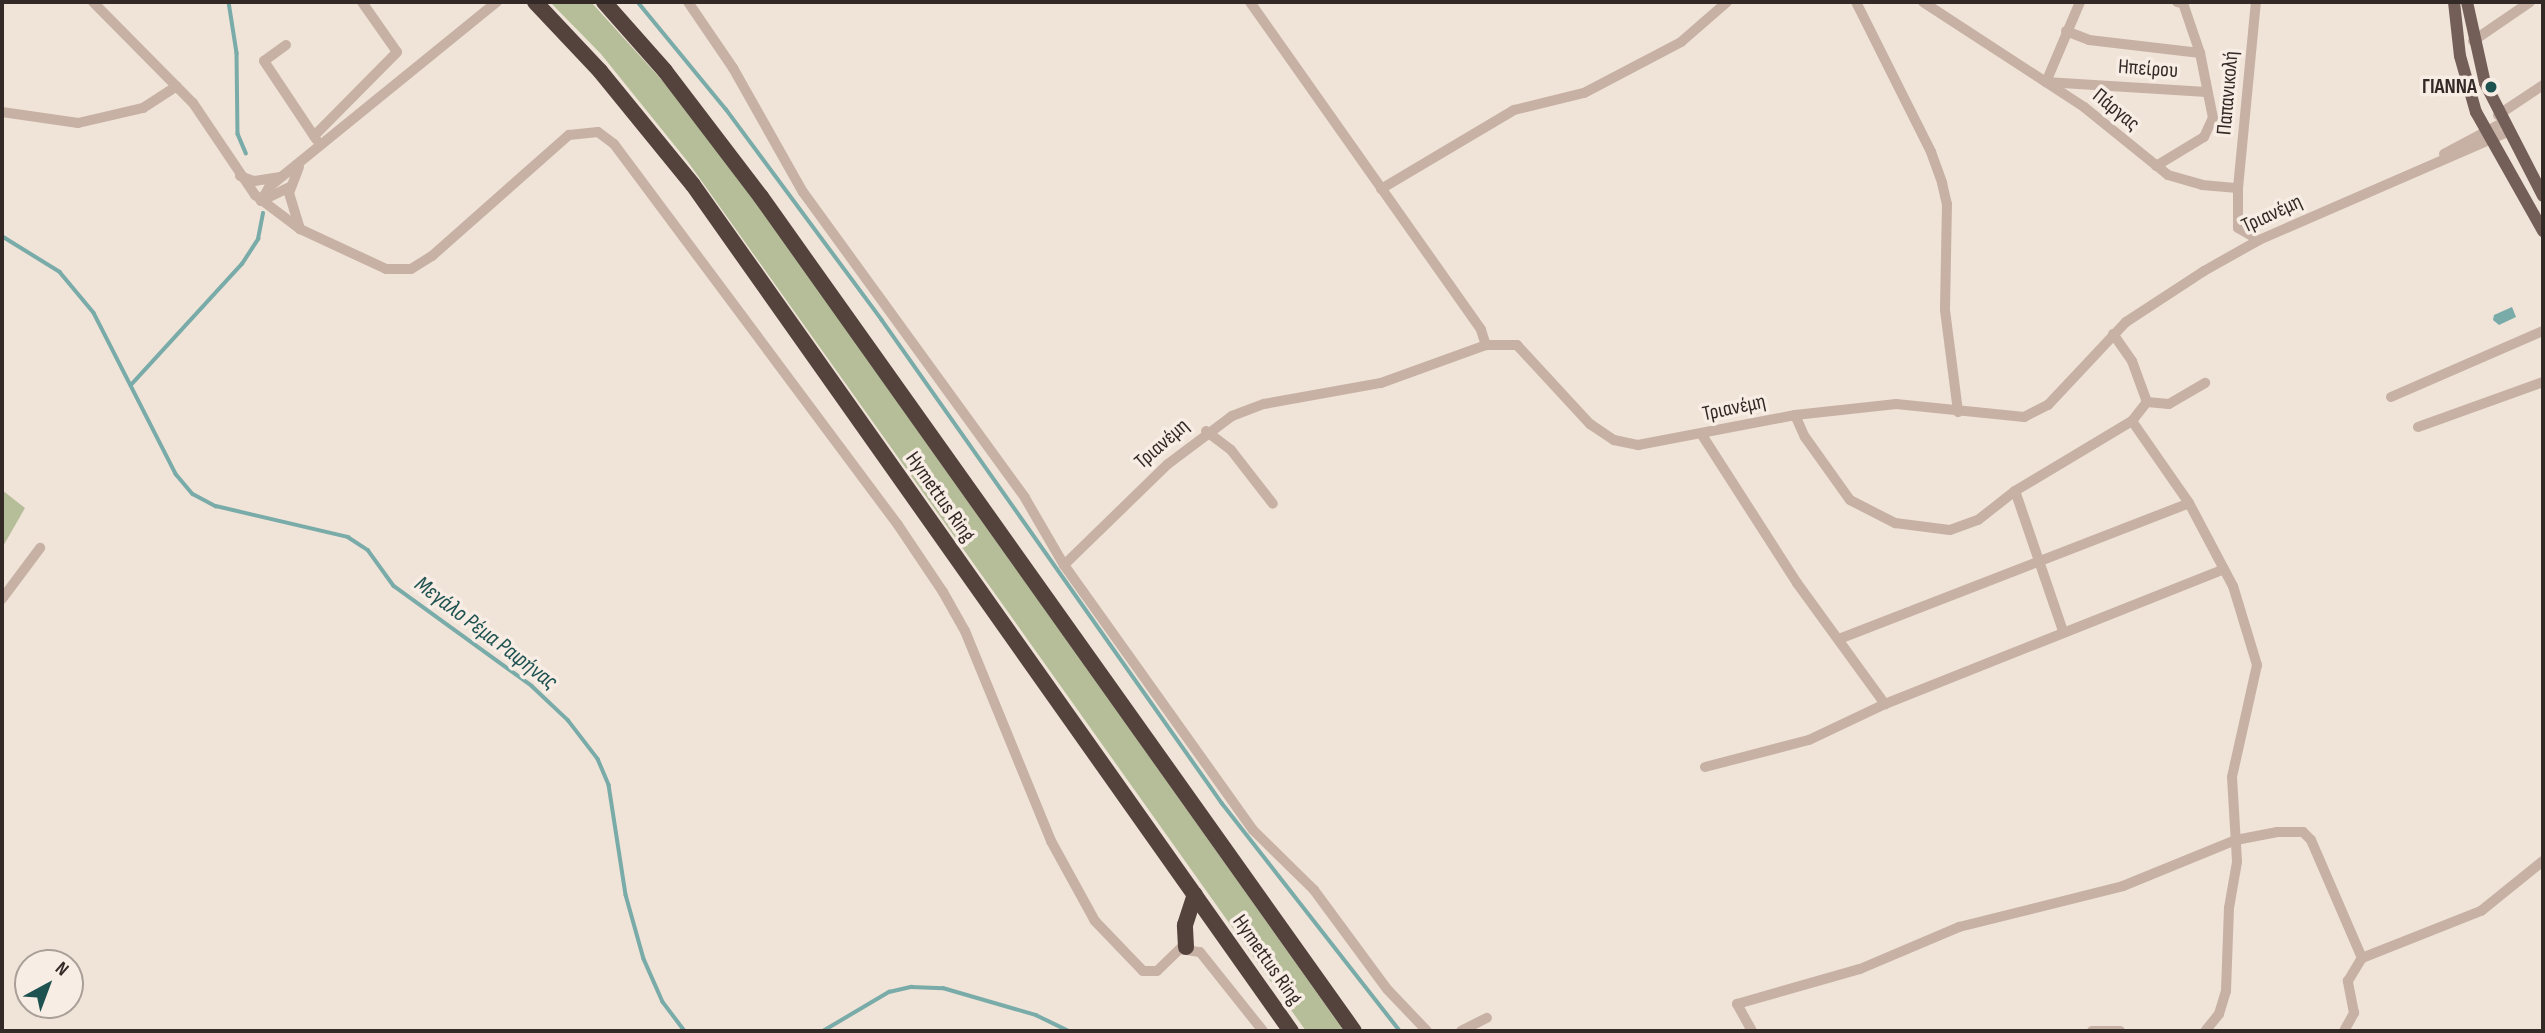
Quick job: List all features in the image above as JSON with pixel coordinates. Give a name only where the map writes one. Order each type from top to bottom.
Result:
[{"type":"highway","name":"Hymettus Ring","points":[[535,2],[632,108],[693,185],[1291,1031]]},
{"type":"highway","name":"Hymettus Ring","points":[[604,2],[664,71],[761,197],[1354,1031]]},
{"type":"highway","points":[[1186,947],[1185,925],[1195,895]]},
{"type":"main road","points":[[2454,2],[2462,64],[2487,136],[2543,232]]},
{"type":"main road","points":[[2467,2],[2473,41],[2502,124],[2543,196]]},
{"type":"street","points":[[93,2],[177,86],[238,175],[261,201],[300,229],[386,269],[411,269],[432,256],[569,135],[589,131],[606,137],[828,430],[943,592],[965,631],[1051,841],[1095,921],[1143,971],[1157,971],[1186,947],[1207,958],[1263,1031]]},
{"type":"street","points":[[314,136],[397,52],[362,2]]},
{"type":"street","points":[[261,201],[282,177],[299,167],[497,2]]},
{"type":"street","points":[[688,2],[733,68],[796,182],[1025,498],[1064,565],[1253,830],[1314,890],[1387,989],[1427,1031]]},
{"type":"street","points":[[1250,2],[1481,330],[1486,345]]},
{"type":"street","points":[[1381,189],[1514,110],[1584,93],[1681,42],[1727,2]]},
{"type":"street","points":[[1856,2],[1942,183],[1947,204],[1945,310],[1958,412]]},
{"type":"street","name":"Πάργας","points":[[1923,2],[2046,82],[2156,166],[2187,182],[2238,188]]},
{"type":"street","points":[[2046,82],[2080,2]]},
{"type":"street","points":[[2156,166],[2207,133],[2213,118],[2200,52],[2181,2]]},
{"type":"street","name":"Παπανικολή","points":[[2238,188],[2256,2]]},
{"type":"street","points":[[2473,41],[2530,2]]},
{"type":"street","points":[[2066,31],[2089,40],[2200,52]]},
{"type":"street","points":[[286,45],[264,61],[321,148]]},
{"type":"street","name":"Ηπείρου","points":[[2046,82],[2207,92]]},
{"type":"street","points":[[2,112],[78,123],[143,108],[177,86]]},
{"type":"street","name":"Τριανέμη","points":[[1064,565],[1145,484],[1206,431],[1246,409],[1381,383],[1486,345],[1517,345],[1562,398],[1614,440],[1638,445],[1702,435],[1795,415],[1896,404],[2024,417],[2048,405],[2113,334],[2259,240],[2487,136],[2543,86]]},
{"type":"street","points":[[299,167],[290,187],[292,211],[300,229]]},
{"type":"street","points":[[238,175],[254,181],[282,177]]},
{"type":"street","points":[[261,201],[290,187]]},
{"type":"street","points":[[2238,188],[2238,228],[2259,240]]},
{"type":"street","points":[[2391,397],[2543,331]]},
{"type":"street","points":[[2113,334],[2132,361],[2147,402]]},
{"type":"street","points":[[2418,427],[2543,382]]},
{"type":"street","points":[[2147,402],[2169,404],[2205,383]]},
{"type":"street","points":[[1795,415],[1805,437],[1850,500],[1895,523],[1950,530],[1978,520],[2015,491],[2132,421],[2147,402]]},
{"type":"street","points":[[2132,421],[2189,503],[2242,607],[2257,665],[2232,777],[2236,839],[2225,991],[2219,1014],[2205,1031]]},
{"type":"street","points":[[1206,431],[1231,450],[1273,505]]},
{"type":"street","points":[[1702,435],[1885,704]]},
{"type":"street","points":[[2015,491],[2035,560],[2063,631]]},
{"type":"street","points":[[1839,639],[2035,560],[2189,503]]},
{"type":"street","points":[[2,599],[40,548]]},
{"type":"street","points":[[1705,767],[1810,740],[1885,704],[2222,570]]},
{"type":"street","points":[[1752,1031],[1737,1004],[1860,969],[1959,927],[2123,886],[2236,839],[2296,831],[2307,835],[2362,958]]},
{"type":"street","points":[[2344,1031],[2354,1013],[2348,981],[2362,958],[2481,911],[2543,861]]},
{"type":"street","points":[[1461,1031],[1487,1018]]},
{"type":"street","points":[[2092,1031],[2120,1031]]},
{"type":"green space","points":[[550,2],[591,2],[669,88],[754,200],[1344,1031],[1306,1031],[688,162],[601,54]]},
{"type":"green space","points":[[2,490],[25,508],[2,548]]},
{"type":"water","points":[[2512,307],[2516,317],[2499,325],[2493,320],[2494,315]]},
{"type":"waterway","points":[[229,2],[237,53],[238,134],[246,153]]},
{"type":"waterway","points":[[638,2],[726,109],[882,320],[1222,803],[1400,1031]]},
{"type":"waterway","points":[[131,385],[242,264],[258,239],[263,213]]},
{"type":"waterway","name":"Μεγάλο Ρέμα Ραφήνας","points":[[2,236],[60,272],[94,313],[176,474],[193,494],[216,506],[348,537],[368,550],[394,586],[532,686],[568,720],[598,759],[609,785],[626,895],[644,959],[663,1002],[685,1031]]},
{"type":"waterway","name":"Μεγάλο Ρέμα Ραφήνας","points":[[823,1031],[889,992],[911,987],[943,988],[1036,1015],[1069,1031]]},
{"type":"place","name":"ΓΙΑΝΝΑ","points":[[2491,87]]}]
